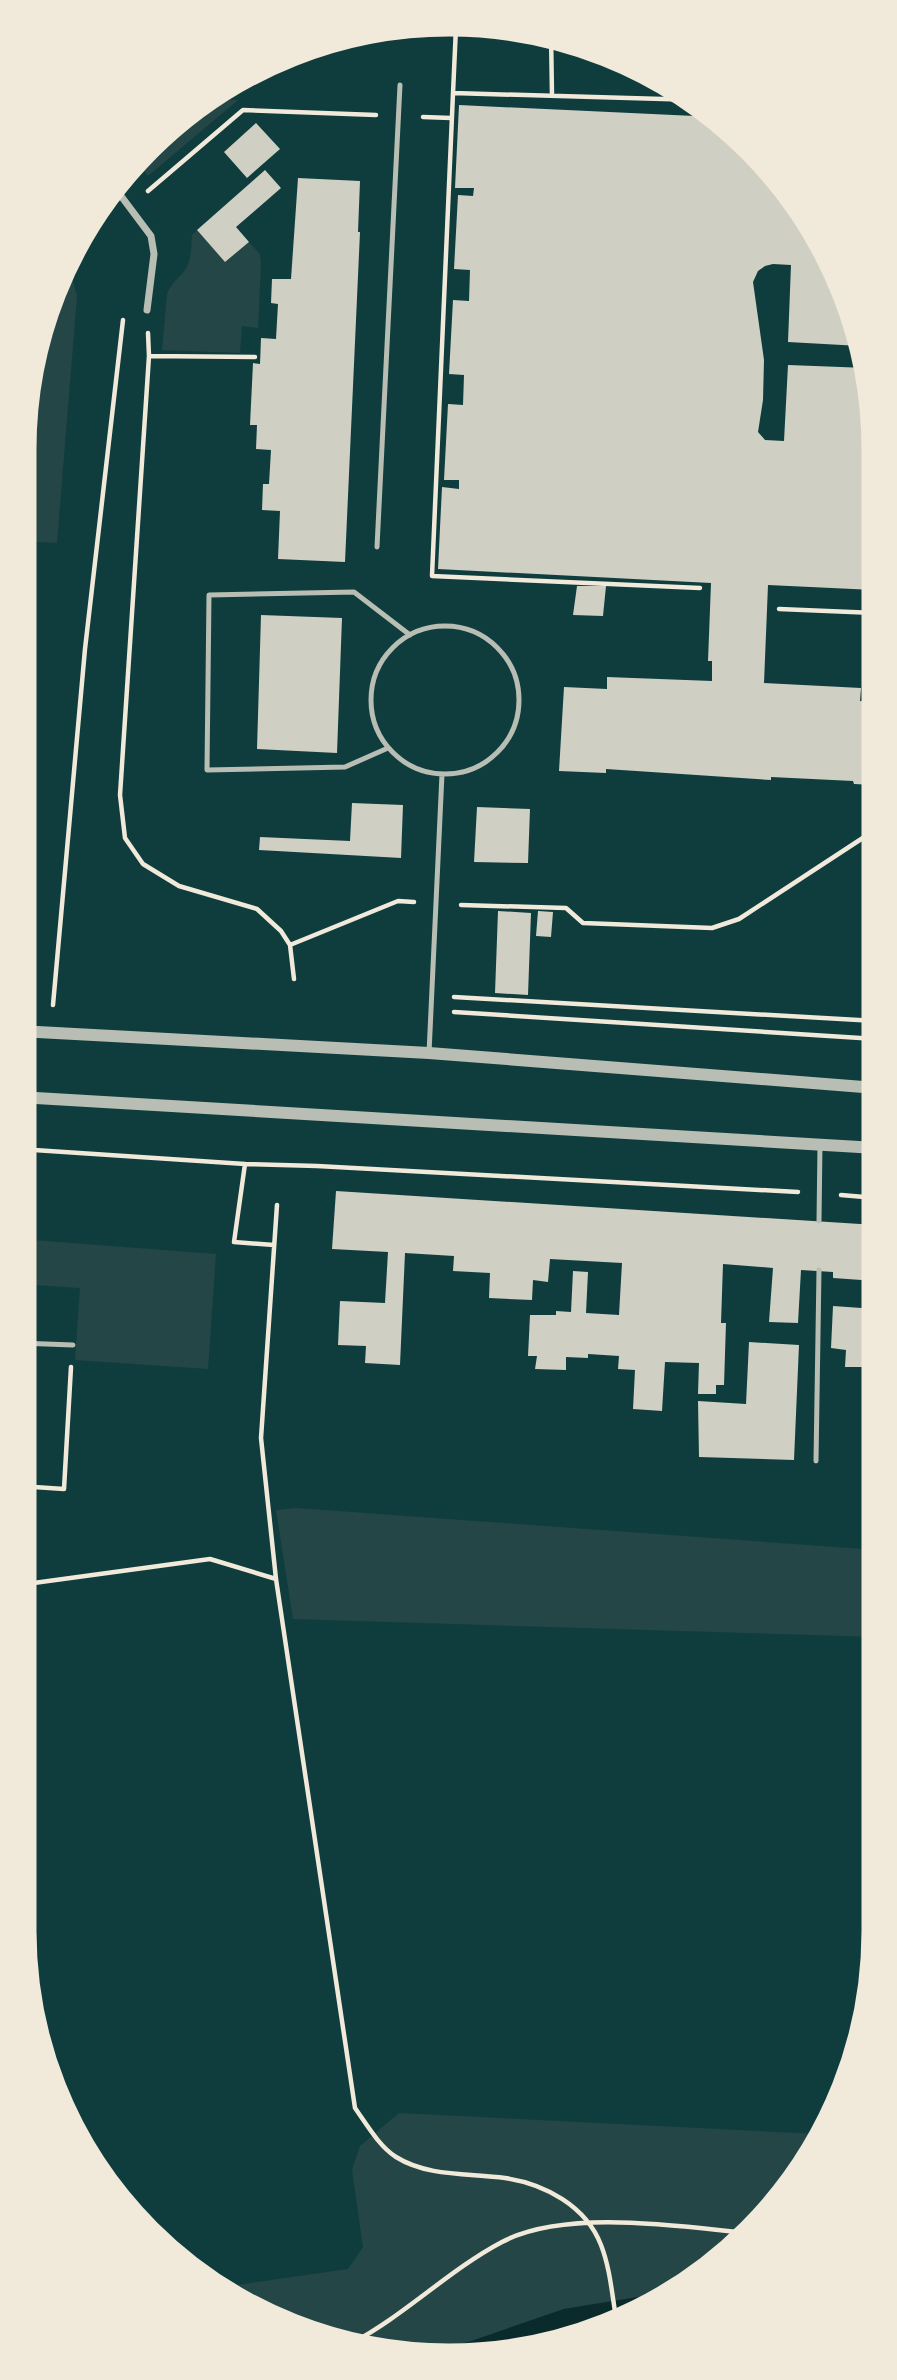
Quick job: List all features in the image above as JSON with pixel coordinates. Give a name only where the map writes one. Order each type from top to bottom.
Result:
[{"type":"street","points":[[119,194],[151,236],[154,254],[147,310]]},
{"type":"street","points":[[32,1031],[429,1053],[866,1087]]},
{"type":"street","points":[[32,1098],[866,1147]]},
{"type":"lane","points":[[377,547],[400,85]]},
{"type":"lane","points":[[388,748],[345,767],[207,770],[209,595],[354,592],[410,635]]},
{"type":"lane","points":[[445,626],[469,631],[491,642],[513,672],[519,696],[516,721],[506,743],[477,767],[454,774],[442,774],[412,767],[388,748],[377,730],[371,709],[372,687],[385,657],[400,641],[410,635],[421,630],[445,626]]},
{"type":"lane","points":[[429,1053],[442,774]]},
{"type":"lane","points":[[819,1221],[820,1144]]},
{"type":"lane","points":[[816,1461],[819,1270]]},
{"type":"lane","points":[[32,1343],[72,1345]]},
{"type":"path","points":[[456,32],[432,576],[700,588]]},
{"type":"path","points":[[551,45],[552,96]]},
{"type":"path","points":[[453,93],[676,99]]},
{"type":"path","points":[[129,207],[243,110],[451,118]]},
{"type":"path","points":[[50,1032],[85,649],[124,318],[147,310],[149,356],[120,795],[125,838],[143,864],[179,886],[257,909],[281,931],[290,945],[294,979]]},
{"type":"path","points":[[149,356],[255,357]]},
{"type":"path","points":[[779,609],[866,613]]},
{"type":"path","points":[[436,904],[566,908],[583,923],[712,928],[739,919],[866,836]]},
{"type":"path","points":[[290,945],[398,901]]},
{"type":"path","points":[[431,995],[866,1020]]},
{"type":"path","points":[[430,1011],[866,1038]]},
{"type":"path","points":[[32,1150],[866,1197]]},
{"type":"path","points":[[245,1164],[234,1242],[274,1245]]},
{"type":"path","points":[[277,1205],[261,1438],[276,1579],[355,2108],[373,2135],[396,2157],[432,2171],[508,2178],[535,2186],[565,2200],[589,2223],[601,2244],[615,2314]]},
{"type":"path","points":[[32,1487],[64,1489],[72,1345]]},
{"type":"path","points":[[32,1582],[210,1559],[276,1579]]},
{"type":"path","points":[[359,2338],[478,2256],[505,2240],[535,2229],[589,2223],[641,2223],[737,2232]]},
{"type":"shaded area","points":[[221,99],[238,100],[148,176],[143,170],[166,150],[163,146],[174,135],[217,102]]},
{"type":"shaded area","points":[[197,230],[225,261],[249,242],[260,254],[258,328],[242,326],[240,353],[162,350],[167,294],[189,262],[192,235]]},
{"type":"shaded area","points":[[71,273],[77,296],[57,543],[32,542],[32,421],[46,341]]},
{"type":"shaded area","points":[[32,1240],[216,1254],[208,1369],[75,1360],[80,1288],[32,1285]]},
{"type":"shaded area","points":[[296,1508],[866,1549],[866,1637],[293,1619],[276,1510]]},
{"type":"shaded area","points":[[399,2113],[813,2134],[779,2185],[743,2226],[702,2262],[657,2293],[564,2309],[451,2348],[394,2345],[341,2334],[289,2317],[229,2286],[348,2269],[363,2247],[352,2170],[360,2146]]},
{"type":"shaded area","points":[[655,2294],[608,2317],[556,2334],[503,2345],[451,2348],[564,2309]]},
{"type":"building","points":[[459,105],[700,116],[723,135],[762,174],[795,217],[810,240],[834,289],[852,346],[788,342],[791,265],[773,264],[758,271],[753,282],[764,360],[763,400],[758,432],[765,440],[784,441],[788,365],[857,368],[865,421],[866,590],[768,585],[764,683],[861,688],[860,701],[866,701],[866,785],[854,784],[853,781],[771,777],[771,780],[606,769],[606,773],[559,771],[564,687],[607,689],[607,677],[712,681],[712,661],[708,661],[711,583],[438,569],[442,487],[459,489],[459,480],[444,480],[448,404],[463,405],[464,375],[449,374],[453,300],[469,301],[470,270],[454,269],[458,195],[473,196],[474,188],[455,188]]},
{"type":"building","points":[[256,123],[280,149],[247,178],[224,152]]},
{"type":"building","points":[[265,170],[281,188],[236,227],[249,242],[225,262],[197,230]]},
{"type":"building","points":[[298,178],[360,181],[345,562],[278,559],[280,511],[262,510],[263,484],[269,484],[271,450],[256,449],[257,425],[250,425],[253,363],[260,364],[261,338],[276,339],[278,304],[271,303],[272,279],[291,279]]},
{"type":"building","points":[[577,586],[606,586],[603,616],[573,615]]},
{"type":"building","points":[[261,615],[342,618],[337,753],[257,749]]},
{"type":"building","points":[[32,637],[34,637],[32,674]]},
{"type":"building","points":[[352,803],[403,805],[401,858],[259,850],[260,837],[350,841]]},
{"type":"building","points":[[477,807],[530,809],[528,863],[474,862]]},
{"type":"building","points":[[498,911],[531,913],[528,995],[495,993]]},
{"type":"building","points":[[538,911],[553,912],[551,937],[536,936]]},
{"type":"building","points":[[336,1191],[866,1224],[866,1280],[833,1278],[833,1272],[801,1270],[798,1323],[769,1322],[773,1268],[723,1264],[721,1323],[726,1323],[724,1385],[716,1385],[716,1394],[698,1394],[699,1363],[665,1362],[662,1411],[633,1409],[635,1370],[618,1369],[619,1356],[588,1354],[588,1358],[566,1357],[566,1370],[535,1369],[537,1356],[528,1356],[530,1315],[571,1312],[573,1271],[588,1272],[586,1313],[619,1315],[622,1263],[550,1259],[548,1282],[533,1280],[532,1300],[489,1298],[490,1273],[453,1271],[454,1256],[405,1253],[400,1365],[365,1363],[366,1346],[338,1345],[340,1301],[385,1303],[388,1252],[332,1249]]},
{"type":"building","points":[[833,1306],[866,1308],[866,1367],[845,1367],[846,1350],[831,1348]]},
{"type":"building","points":[[749,1342],[799,1345],[794,1460],[699,1457],[698,1401],[746,1404]]}]
